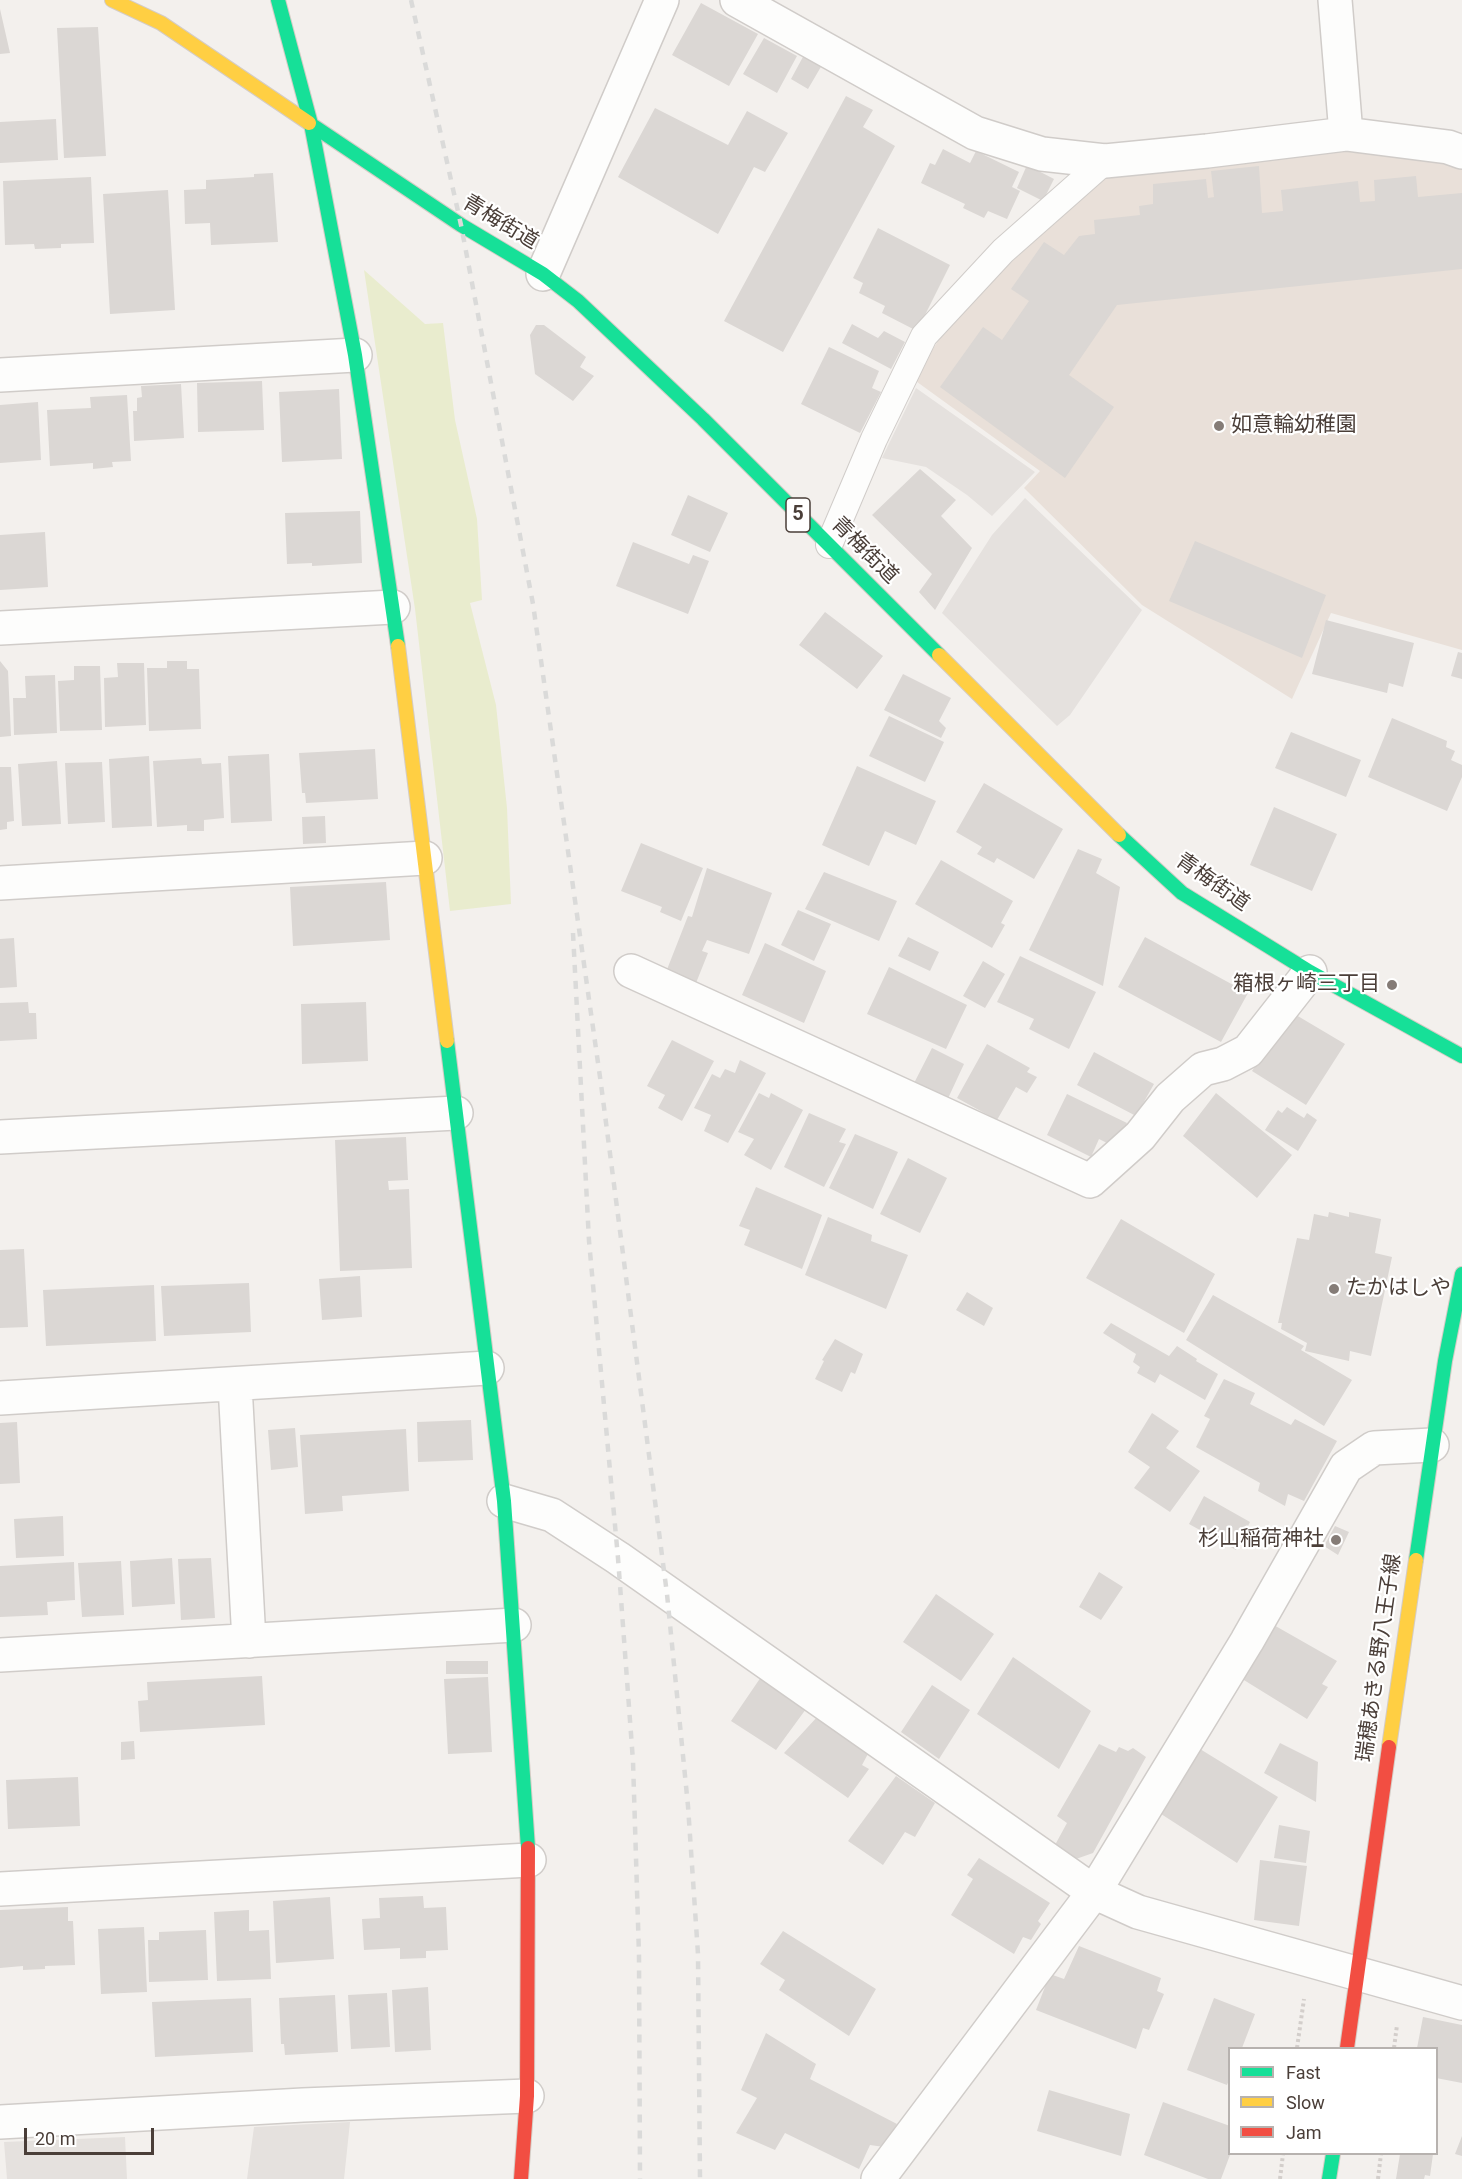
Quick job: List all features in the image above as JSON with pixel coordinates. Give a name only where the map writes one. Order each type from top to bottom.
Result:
[{"type":"main road","name":"青梅街道","points":[[112,0],[161,23],[461,225],[543,274],[578,302],[703,419],[1133,849],[1182,893],[1310,972],[1462,1056]]},
{"type":"main road","points":[[278,0],[311,124],[355,355],[393,607],[504,1501],[529,1860],[527,2096],[521,2179]]},
{"type":"main road","name":"瑞穂あきる野八王子線","points":[[1347,2047],[1432,1445],[1462,1274]]},
{"type":"main road","points":[[1329,2179],[1333,2155]]},
{"type":"street","points":[[543,274],[662,0]]},
{"type":"street","points":[[737,0],[975,133],[1042,154],[1105,161],[1207,152],[1346,134],[1448,147],[1462,152]]},
{"type":"street","points":[[1335,0],[1346,134]]},
{"type":"street","points":[[0,375],[355,355]]},
{"type":"street","points":[[0,628],[393,607]]},
{"type":"street","points":[[0,883],[424,858]]},
{"type":"street","points":[[631,971],[1090,1181],[1140,1137],[1170,1098],[1195,1076],[1203,1070],[1223,1064],[1248,1051],[1310,972]]},
{"type":"street","points":[[0,1137],[456,1113]]},
{"type":"street","points":[[0,1398],[487,1368]]},
{"type":"street","points":[[235,1384],[249,1641]]},
{"type":"street","points":[[878,2179],[1094,1892],[1247,1641],[1346,1467],[1374,1448],[1432,1445]]},
{"type":"street","points":[[504,1501],[552,1515],[618,1558],[1094,1892],[1138,1912],[1462,2003]]},
{"type":"street","points":[[0,1655],[514,1625]]},
{"type":"street","points":[[0,1889],[529,1860]]},
{"type":"street","points":[[0,2122],[315,2104],[527,2096]]},
{"type":"lane","points":[[829,545],[874,439],[924,336],[1003,251],[1105,161]]},
{"type":"path","points":[[1297,2047],[1304,1998]]},
{"type":"path","points":[[1394,2047],[1398,2021]]},
{"type":"path","points":[[1280,2179],[1283,2155]]},
{"type":"path","points":[[1378,2179],[1381,2155]]},
{"type":"shaded area","name":"如意輪幼稚園","points":[[1335,151],[1445,159],[1462,165],[1462,650],[1331,613],[1292,699],[1142,605],[1024,488],[1040,471],[913,379],[948,326],[997,275],[1109,173]]},
{"type":"shaded area","points":[[916,388],[1035,472],[992,516],[967,495],[926,467],[882,458]]},
{"type":"shaded area","points":[[1025,498],[1142,610],[1070,715],[1057,726],[942,613],[992,535]]},
{"type":"shaded area","points":[[350,2122],[344,2179],[247,2179],[254,2127]]},
{"type":"shaded area","points":[[125,2137],[127,2179],[7,2179],[4,2142]]},
{"type":"green space","points":[[364,270],[425,324],[443,323],[455,420],[477,519],[482,600],[470,603],[496,705],[507,808],[511,904],[450,911],[415,609]]},
{"type":"building","points":[[701,3],[758,34],[729,86],[672,55]]},
{"type":"building","points":[[0,9],[10,53],[0,54]]},
{"type":"building","points":[[98,27],[106,156],[64,158],[57,28]]},
{"type":"building","points":[[764,38],[797,56],[777,93],[743,74]]},
{"type":"building","points":[[804,55],[822,65],[808,89],[791,79]]},
{"type":"building","points":[[846,96],[873,110],[863,127],[895,146],[783,352],[724,321]]},
{"type":"building","points":[[655,108],[728,145],[747,111],[788,133],[765,172],[754,167],[718,234],[618,177]]},
{"type":"building","points":[[56,119],[58,160],[0,163],[0,122]]},
{"type":"building","points":[[943,149],[970,163],[976,151],[1019,172],[1012,187],[1020,191],[1007,219],[988,211],[984,218],[963,208],[965,204],[921,183],[930,163],[935,165]]},
{"type":"building","points":[[1027,165],[1054,179],[1043,201],[1017,188]]},
{"type":"building","points":[[1259,166],[1262,213],[1283,211],[1281,190],[1358,181],[1360,202],[1375,201],[1374,180],[1416,176],[1418,197],[1462,193],[1462,269],[1117,305],[1069,375],[1114,407],[1065,478],[940,387],[983,327],[1002,340],[1029,301],[1011,289],[1044,242],[1064,255],[1079,236],[1095,234],[1094,220],[1140,215],[1139,206],[1153,204],[1153,184],[1206,179],[1208,198],[1214,197],[1211,171]]},
{"type":"building","points":[[273,173],[278,242],[211,245],[210,223],[185,224],[184,190],[206,189],[206,180],[254,177],[254,174]]},
{"type":"building","points":[[91,177],[94,243],[61,244],[61,248],[35,249],[34,244],[5,245],[3,181]]},
{"type":"building","points":[[168,190],[175,310],[110,314],[103,194]]},
{"type":"building","points":[[878,228],[950,265],[917,331],[882,313],[885,306],[859,293],[863,283],[853,278]]},
{"type":"building","points":[[852,324],[878,338],[884,331],[905,342],[891,369],[842,343]]},
{"type":"building","points":[[536,325],[544,325],[586,357],[580,367],[594,376],[573,401],[535,374],[530,335]]},
{"type":"building","points":[[829,347],[879,371],[872,388],[881,392],[860,433],[801,404]]},
{"type":"building","points":[[262,381],[264,430],[198,432],[197,383]]},
{"type":"building","points":[[181,384],[184,438],[134,441],[133,411],[137,411],[137,398],[142,397],[141,386]]},
{"type":"building","points":[[339,389],[342,459],[282,462],[279,392]]},
{"type":"building","points":[[127,395],[131,461],[112,462],[113,467],[93,469],[93,463],[50,466],[47,410],[91,408],[90,397]]},
{"type":"building","points":[[38,402],[41,460],[0,463],[0,405]]},
{"type":"building","points":[[920,469],[956,500],[941,516],[972,548],[935,610],[919,592],[932,574],[872,515]]},
{"type":"building","points":[[688,495],[728,513],[710,552],[671,535]]},
{"type":"building","points":[[360,511],[362,563],[312,566],[312,563],[287,564],[285,513]]},
{"type":"building","points":[[45,532],[48,587],[0,590],[0,535]]},
{"type":"building","points":[[1195,541],[1326,595],[1302,658],[1169,601]]},
{"type":"building","points":[[633,542],[689,564],[693,555],[709,561],[688,614],[616,586]]},
{"type":"building","points":[[825,612],[883,656],[857,689],[799,645]]},
{"type":"building","points":[[1326,620],[1414,643],[1403,687],[1389,683],[1387,693],[1312,674]]},
{"type":"building","points":[[1458,652],[1462,653],[1462,679],[1451,676]]},
{"type":"building","points":[[0,661],[8,671],[11,736],[0,737]]},
{"type":"building","points":[[167,661],[187,661],[187,669],[199,669],[201,729],[149,731],[147,668],[167,668]]},
{"type":"building","points":[[117,663],[144,663],[146,725],[105,727],[104,678],[118,677]]},
{"type":"building","points":[[74,666],[100,666],[102,730],[60,731],[58,681],[74,680]]},
{"type":"building","points":[[903,674],[951,698],[939,721],[946,728],[941,738],[884,710]]},
{"type":"building","points":[[55,675],[57,733],[14,735],[13,698],[26,698],[25,676]]},
{"type":"building","points":[[889,716],[944,742],[925,782],[869,756]]},
{"type":"building","points":[[1392,718],[1447,741],[1446,747],[1455,751],[1451,760],[1462,765],[1462,777],[1447,811],[1368,777]]},
{"type":"building","points":[[1291,732],[1361,760],[1346,797],[1275,768]]},
{"type":"building","points":[[375,749],[378,799],[306,803],[305,793],[302,793],[299,753]]},
{"type":"building","points":[[269,754],[272,821],[231,823],[228,756]]},
{"type":"building","points":[[149,756],[152,826],[112,828],[109,759]]},
{"type":"building","points":[[201,758],[202,764],[221,763],[224,818],[204,820],[204,831],[187,831],[187,825],[157,827],[153,761]]},
{"type":"building","points":[[57,761],[61,824],[22,826],[18,764]]},
{"type":"building","points":[[102,762],[105,822],[68,824],[65,763]]},
{"type":"building","points":[[857,766],[936,801],[916,845],[885,831],[869,866],[822,845]]},
{"type":"building","points":[[0,767],[11,767],[14,821],[7,822],[7,829],[0,830]]},
{"type":"building","points":[[984,783],[1063,829],[1034,879],[997,858],[994,863],[977,854],[982,847],[956,832]]},
{"type":"building","points":[[1274,807],[1337,834],[1312,891],[1250,865]]},
{"type":"building","points":[[325,816],[326,843],[303,844],[302,817]]},
{"type":"building","points":[[641,843],[703,868],[681,921],[660,912],[662,907],[621,891]]},
{"type":"building","points":[[1078,849],[1102,859],[1096,873],[1120,887],[1103,986],[1029,950]]},
{"type":"building","points":[[941,860],[1013,901],[1001,923],[1005,925],[992,948],[915,904]]},
{"type":"building","points":[[707,868],[772,893],[749,954],[707,940],[702,951],[708,953],[696,983],[666,972],[688,916],[692,917]]},
{"type":"building","points":[[824,872],[897,901],[879,941],[805,909]]},
{"type":"building","points":[[386,882],[390,940],[293,946],[290,887]]},
{"type":"building","points":[[798,910],[831,924],[814,961],[781,945]]},
{"type":"building","points":[[908,937],[939,952],[930,971],[898,956]]},
{"type":"building","points":[[1145,937],[1248,993],[1221,1042],[1118,987]]},
{"type":"building","points":[[14,938],[17,987],[0,988],[0,939]]},
{"type":"building","points":[[765,943],[826,971],[804,1023],[742,995]]},
{"type":"building","points":[[1020,956],[1096,992],[1069,1049],[1029,1029],[1034,1019],[997,1002]]},
{"type":"building","points":[[983,961],[1005,974],[985,1008],[963,996]]},
{"type":"building","points":[[889,967],[967,1005],[946,1049],[867,1014]]},
{"type":"building","points":[[28,1002],[29,1013],[36,1013],[37,1039],[0,1041],[0,1003]]},
{"type":"building","points":[[366,1002],[368,1061],[302,1064],[301,1004]]},
{"type":"building","points":[[1291,1012],[1345,1044],[1306,1105],[1252,1071]]},
{"type":"building","points":[[672,1040],[714,1061],[682,1121],[658,1108],[665,1095],[647,1086]]},
{"type":"building","points":[[987,1044],[1030,1068],[1027,1072],[1037,1077],[1027,1093],[1016,1087],[997,1120],[957,1098]]},
{"type":"building","points":[[932,1048],[964,1064],[944,1107],[911,1089]]},
{"type":"building","points":[[1094,1052],[1154,1084],[1136,1116],[1077,1085]]},
{"type":"building","points":[[740,1060],[766,1073],[728,1143],[704,1131],[711,1115],[694,1108],[712,1074],[720,1078],[725,1069],[735,1073]]},
{"type":"building","points":[[759,1093],[769,1098],[771,1093],[803,1110],[771,1170],[744,1155],[754,1139],[738,1132]]},
{"type":"building","points":[[1216,1093],[1292,1155],[1257,1198],[1183,1136]]},
{"type":"building","points":[[1067,1094],[1127,1123],[1115,1147],[1099,1139],[1091,1157],[1047,1135]]},
{"type":"building","points":[[1287,1107],[1304,1118],[1307,1113],[1317,1120],[1298,1151],[1265,1130],[1278,1110],[1282,1113]]},
{"type":"building","points":[[809,1113],[846,1129],[839,1142],[846,1144],[824,1187],[784,1167]]},
{"type":"building","points":[[855,1134],[898,1152],[873,1209],[829,1188]]},
{"type":"building","points":[[406,1137],[408,1180],[388,1181],[389,1190],[409,1189],[412,1268],[340,1271],[335,1140]]},
{"type":"building","points":[[908,1158],[947,1178],[920,1233],[880,1214]]},
{"type":"building","points":[[756,1187],[822,1215],[802,1269],[744,1245],[750,1230],[739,1226]]},
{"type":"building","points":[[1329,1212],[1349,1217],[1349,1212],[1381,1219],[1375,1253],[1392,1257],[1371,1356],[1350,1351],[1349,1361],[1305,1351],[1307,1343],[1281,1329],[1282,1323],[1278,1323],[1297,1238],[1309,1240],[1314,1214],[1328,1217]]},
{"type":"building","points":[[828,1217],[872,1235],[871,1241],[908,1255],[886,1309],[805,1275]]},
{"type":"building","points":[[1121,1219],[1215,1274],[1184,1333],[1086,1278]]},
{"type":"building","points":[[24,1249],[28,1327],[0,1328],[0,1250]]},
{"type":"building","points":[[360,1276],[362,1317],[322,1320],[319,1279]]},
{"type":"building","points":[[249,1283],[251,1332],[164,1336],[161,1286]]},
{"type":"building","points":[[154,1285],[156,1341],[46,1346],[43,1290]]},
{"type":"building","points":[[967,1292],[993,1308],[984,1326],[956,1310]]},
{"type":"building","points":[[1213,1295],[1304,1346],[1301,1350],[1352,1380],[1324,1426],[1186,1340]]},
{"type":"building","points":[[1111,1323],[1169,1356],[1177,1346],[1218,1374],[1205,1400],[1160,1374],[1155,1383],[1137,1373],[1140,1367],[1133,1362],[1136,1354],[1103,1333]]},
{"type":"building","points":[[835,1339],[863,1354],[855,1374],[851,1372],[842,1392],[815,1379],[824,1361],[822,1360]]},
{"type":"building","points":[[1224,1379],[1255,1393],[1250,1404],[1291,1425],[1295,1419],[1337,1441],[1304,1501],[1288,1494],[1285,1506],[1258,1491],[1260,1483],[1196,1447],[1210,1419],[1204,1416]]},
{"type":"building","points":[[1152,1413],[1179,1431],[1166,1448],[1200,1471],[1170,1512],[1134,1488],[1150,1467],[1128,1452]]},
{"type":"building","points":[[471,1420],[473,1460],[418,1462],[417,1422]]},
{"type":"building","points":[[17,1422],[20,1483],[0,1484],[0,1423]]},
{"type":"building","points":[[295,1428],[298,1467],[271,1470],[268,1430]]},
{"type":"building","points":[[406,1429],[409,1491],[342,1496],[343,1511],[305,1514],[300,1435]]},
{"type":"building","points":[[1204,1496],[1250,1522],[1236,1550],[1189,1524]]},
{"type":"building","points":[[63,1516],[64,1556],[16,1558],[14,1519]]},
{"type":"building","points":[[1335,1526],[1349,1532],[1338,1555],[1324,1546]]},
{"type":"building","points":[[172,1558],[175,1604],[132,1607],[130,1561]]},
{"type":"building","points":[[211,1558],[215,1618],[181,1620],[178,1559]]},
{"type":"building","points":[[121,1561],[124,1615],[82,1617],[78,1563]]},
{"type":"building","points":[[74,1562],[75,1600],[47,1602],[48,1615],[0,1617],[0,1566]]},
{"type":"building","points":[[1099,1572],[1123,1587],[1101,1620],[1079,1607]]},
{"type":"building","points":[[936,1594],[994,1634],[961,1681],[903,1642]]},
{"type":"building","points":[[1272,1624],[1337,1661],[1322,1684],[1328,1687],[1307,1719],[1239,1677]]},
{"type":"building","points":[[1013,1657],[1091,1711],[1059,1769],[977,1714]]},
{"type":"building","points":[[446,1661],[488,1661],[488,1674],[446,1674]]},
{"type":"building","points":[[262,1676],[265,1725],[140,1732],[138,1701],[148,1700],[147,1682]]},
{"type":"building","points":[[488,1677],[492,1752],[448,1754],[444,1679]]},
{"type":"building","points":[[761,1677],[806,1709],[776,1750],[731,1721]]},
{"type":"building","points":[[932,1685],[970,1710],[939,1759],[901,1732]]},
{"type":"building","points":[[818,1716],[869,1752],[862,1765],[869,1769],[848,1798],[784,1753]]},
{"type":"building","points":[[134,1741],[135,1759],[121,1760],[121,1742]]},
{"type":"building","points":[[1280,1743],[1318,1762],[1316,1802],[1264,1773]]},
{"type":"building","points":[[1099,1744],[1116,1752],[1119,1747],[1128,1751],[1133,1748],[1146,1757],[1093,1853],[1076,1859],[1055,1845],[1067,1823],[1057,1816]]},
{"type":"building","points":[[1200,1749],[1278,1797],[1237,1863],[1158,1812]]},
{"type":"building","points":[[896,1776],[935,1803],[915,1837],[905,1832],[883,1865],[848,1841]]},
{"type":"building","points":[[78,1777],[80,1826],[8,1829],[6,1780]]},
{"type":"building","points":[[1279,1825],[1310,1831],[1306,1863],[1274,1858]]},
{"type":"building","points":[[979,1858],[1050,1903],[1038,1921],[1041,1924],[1031,1940],[1023,1937],[1014,1954],[951,1915],[973,1879],[967,1875]]},
{"type":"building","points":[[1260,1860],[1307,1866],[1299,1926],[1254,1920]]},
{"type":"building","points":[[423,1896],[424,1908],[446,1907],[448,1950],[426,1951],[426,1958],[400,1959],[400,1948],[364,1950],[362,1919],[380,1918],[379,1898]]},
{"type":"building","points":[[330,1897],[334,1959],[276,1963],[273,1901]]},
{"type":"building","points":[[68,1907],[68,1921],[73,1921],[75,1965],[45,1966],[45,1969],[23,1970],[23,1966],[0,1968],[0,1910]]},
{"type":"building","points":[[249,1910],[249,1931],[269,1930],[271,1979],[217,1981],[214,1912]]},
{"type":"building","points":[[144,1927],[147,1992],[101,1994],[98,1929]]},
{"type":"building","points":[[206,1930],[208,1980],[149,1982],[148,1940],[159,1940],[159,1932]]},
{"type":"building","points":[[783,1931],[876,1989],[849,2036],[779,1990],[785,1980],[760,1964]]},
{"type":"building","points":[[1079,1946],[1161,1978],[1157,1991],[1164,1994],[1149,2030],[1143,2028],[1136,2049],[1036,2010],[1050,1974],[1064,1979]]},
{"type":"building","points":[[428,1987],[431,2050],[395,2052],[392,1990]]},
{"type":"building","points":[[387,1993],[390,2047],[351,2049],[348,1995]]},
{"type":"building","points":[[335,1995],[338,2052],[285,2055],[284,2044],[281,2044],[279,1998]]},
{"type":"building","points":[[251,1998],[253,2052],[155,2057],[152,2002]]},
{"type":"building","points":[[1214,1998],[1255,2014],[1242,2047],[1228,2047],[1227,2085],[1187,2070]]},
{"type":"building","points":[[1423,2017],[1462,2025],[1462,2083],[1438,2078],[1438,2047],[1417,2047]]},
{"type":"building","points":[[766,2033],[816,2064],[810,2079],[897,2124],[884,2147],[870,2145],[859,2169],[785,2133],[775,2150],[736,2133],[757,2098],[741,2090]]},
{"type":"building","points":[[1049,2090],[1130,2114],[1121,2156],[1037,2131]]},
{"type":"building","points":[[1163,2102],[1228,2125],[1228,2155],[1230,2155],[1221,2179],[1208,2179],[1144,2155]]},
{"type":"building","points":[[1462,2136],[1462,2156],[1455,2154]]},
{"type":"building","points":[[1400,2155],[1433,2155],[1430,2176],[1425,2175],[1424,2179],[1396,2179]]},
{"type":"railway","points":[[411,0],[461,225],[533,604],[601,1084],[667,1594],[688,1806],[698,1954],[700,2179]]},
{"type":"railway","points":[[573,933],[589,1241],[618,1558],[633,1761],[639,1955],[640,2179]]},
{"type":"traffic: fast","points":[[278,0],[311,124],[355,355],[398,646]]},
{"type":"traffic: fast","points":[[309,123],[461,225],[543,274],[578,301],[703,419],[939,655]]},
{"type":"traffic: fast","points":[[1119,835],[1182,893],[1310,972],[1462,1056]]},
{"type":"traffic: fast","points":[[447,1041],[504,1501],[528,1848]]},
{"type":"traffic: fast","points":[[1416,1560],[1445,1361],[1462,1274]]},
{"type":"traffic: fast","points":[[1329,2179],[1333,2155]]},
{"type":"traffic: slow","points":[[112,0],[161,23],[309,123]]},
{"type":"traffic: slow","points":[[398,646],[447,1041]]},
{"type":"traffic: slow","points":[[939,655],[1119,835]]},
{"type":"traffic: slow","points":[[1389,1747],[1416,1560]]},
{"type":"traffic: jam","points":[[1347,2047],[1389,1747]]},
{"type":"traffic: jam","points":[[521,2179],[527,2096],[528,1848]]},
{"type":"place","name":"如意輪幼稚園","points":[[1219,426]]},
{"type":"place","name":"箱根ヶ崎三丁目","points":[[1392,985]]},
{"type":"place","name":"たかはしや","points":[[1334,1289]]},
{"type":"place","name":"杉山稲荷神社","points":[[1336,1540]]}]
